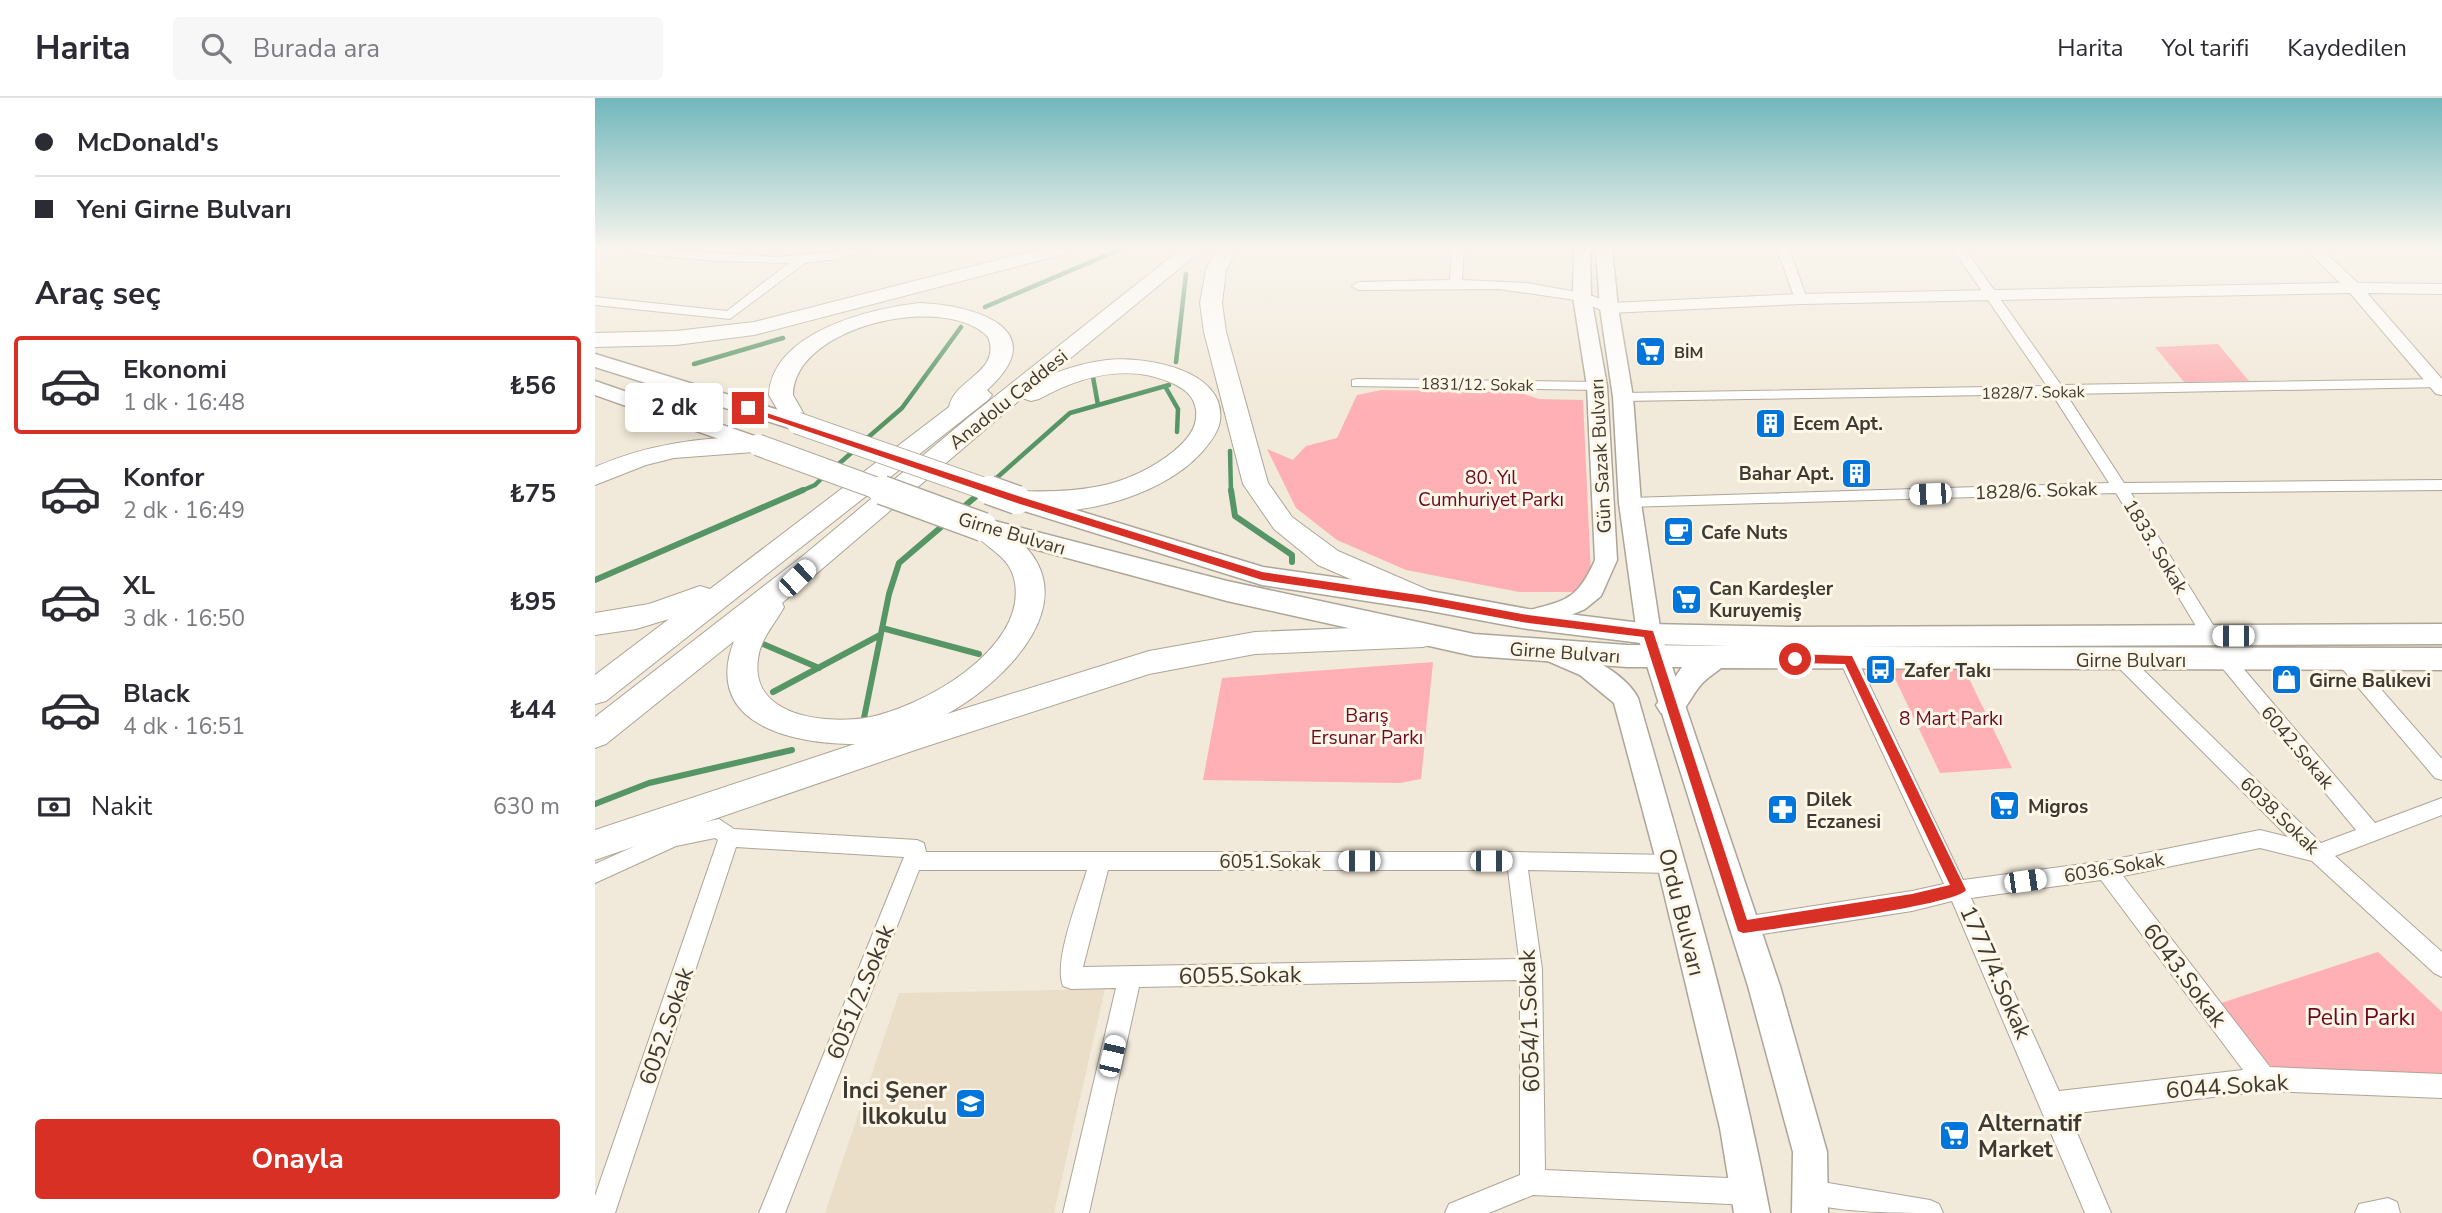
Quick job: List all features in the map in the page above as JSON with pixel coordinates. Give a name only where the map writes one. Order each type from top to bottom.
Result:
[{"type":"highway","points":[[595,340],[676,338],[754,328],[858,301]]},
{"type":"highway","name":"Anadolu Caddesi","points":[[595,735],[814,562],[967,418],[1108,301]]},
{"type":"highway","name":"Anadolu Caddesi","points":[[595,692],[789,540],[967,418],[1122,301]]},
{"type":"highway","points":[[1211,301],[1213,322],[1256,484],[1283,523],[1328,558],[1425,600]]},
{"type":"highway","points":[[797,423],[781,397],[783,380],[790,367],[807,349],[825,335],[861,321],[921,309],[936,309],[978,318],[996,331],[1003,344],[1002,357],[963,400],[967,418],[1020,401],[1049,383],[1113,367],[1145,367],[1170,372],[1202,393],[1209,414],[1202,438],[1178,462],[1146,483],[1109,495],[1066,502],[1017,500]]},
{"type":"highway","points":[[595,477],[632,460],[668,450],[703,444],[758,444]]},
{"type":"highway","points":[[814,562],[758,620],[743,648],[740,675],[752,703],[767,716],[791,727],[826,732],[869,730],[918,715],[967,688],[1001,657],[1024,627],[1031,604],[1031,584],[1017,555],[983,527]]},
{"type":"highway","points":[[595,624],[617,623],[671,609],[722,584],[789,540]]},
{"type":"highway","points":[[595,845],[915,737],[1149,663],[1255,643],[1423,636]]},
{"type":"main road","name":"Gün Sazak Bulvarı","points":[[1528,619],[1555,613],[1577,603],[1593,590],[1606,560],[1598,386],[1583,301]]},
{"type":"main road","name":"Gün Sazak Bulvarı","points":[[1609,301],[1623,397],[1630,503],[1653,645]]},
{"type":"main road","name":"Girne Bulvarı","points":[[595,360],[797,423],[1017,500],[1262,576],[1425,600],[1715,657],[2122,660],[2218,647],[2442,634]]},
{"type":"main road","name":"Girne Bulvarı","points":[[595,388],[758,444],[983,527],[1227,591],[1423,636],[1474,645],[1552,652],[1790,637],[2218,647],[2346,660],[2442,659]]},
{"type":"main road","points":[[1653,645],[1764,986],[1811,1152],[1810,1203]]},
{"type":"main road","name":"Ordu Bulvarı","points":[[1552,652],[1589,668],[1625,698],[1671,864],[1751,1203]]},
{"type":"main road","points":[[1671,705],[1690,677],[1715,657]]},
{"type":"street","points":[[595,302],[730,315],[748,301]]},
{"type":"street","points":[[1610,301],[1716,305],[1763,301]]},
{"type":"street","name":"1833. Sokak","points":[[1997,301],[2121,488],[2218,647]]},
{"type":"street","points":[[2366,301],[2440,385]]},
{"type":"street","name":"1831/12. Sokak","points":[[1357,383],[1598,386]]},
{"type":"street","name":"1828/7. Sokak","points":[[1623,397],[2440,385]]},
{"type":"street","name":"1828/6. Sokak","points":[[1630,503],[2121,488],[2442,485]]},
{"type":"street","name":"6042.Sokak","points":[[2218,647],[2372,834]]},
{"type":"street","name":"1777/4.Sokak","points":[[1848,659],[1959,890],[2055,1104],[2098,1213]]},
{"type":"street","name":"6038.Sokak","points":[[2122,660],[2318,853],[2442,965]]},
{"type":"street","points":[[2346,660],[2442,772]]},
{"type":"street","points":[[2318,853],[2442,806]]},
{"type":"street","name":"6051.Sokak","points":[[595,874],[673,838],[719,828],[729,838],[914,855],[1100,861],[1517,861],[1671,864]]},
{"type":"street","name":"6052.Sokak","points":[[602,1213],[729,838]]},
{"type":"street","name":"6036.Sokak","points":[[1743,927],[1912,901],[1959,890],[2105,870],[2260,839],[2318,853]]},
{"type":"street","name":"6051/2.Sokak","points":[[772,1213],[914,855]]},
{"type":"street","name":"6055.Sokak","points":[[1100,861],[1072,961],[1071,978],[1531,969]]},
{"type":"street","name":"6054/1.Sokak","points":[[1517,861],[1531,969],[1533,1182]]},
{"type":"street","name":"6043.Sokak","points":[[2105,870],[2264,1079]]},
{"type":"street","points":[[1076,1213],[1131,977]]},
{"type":"street","name":"6044.Sokak","points":[[2055,1104],[2264,1079],[2442,1086]]},
{"type":"street","points":[[1458,1213],[1533,1182],[1751,1203]]},
{"type":"street","points":[[1810,1203],[1930,1213]]},
{"type":"shaded area","name":"İnci Şener İlkokulu","points":[[1105,989],[1054,1213],[825,1213],[899,993]]},
{"type":"green space","points":[[2218,344],[2249,381],[2184,382],[2155,347]]},
{"type":"green space","name":"80. Yıl Cumhuriyet Parkı","points":[[1381,390],[1518,392],[1539,399],[1583,400],[1591,575],[1575,592],[1519,592],[1406,570],[1337,540],[1296,508],[1267,449],[1293,460],[1306,446],[1337,438],[1357,395]]},
{"type":"green space","name":"Barış Ersunar Parkı","points":[[1433,662],[1421,779],[1400,783],[1203,780],[1222,678]]},
{"type":"green space","name":"8 Mart Parkı","points":[[1890,668],[1964,668],[2012,768],[1940,773]]},
{"type":"green space","name":"Pelin Parkı","points":[[2378,952],[2442,1012],[2442,1078],[2263,1068],[2221,1003]]},
{"type":"waterway","points":[[985,307],[999,301]]},
{"type":"waterway","points":[[1176,362],[1183,301]]},
{"type":"waterway","points":[[865,440],[902,408],[961,327]]},
{"type":"waterway","points":[[694,364],[783,338]]},
{"type":"waterway","points":[[1093,377],[1098,405]]},
{"type":"waterway","points":[[992,482],[1070,413],[1169,385]]},
{"type":"waterway","points":[[1166,388],[1178,409],[1177,432]]},
{"type":"waterway","points":[[834,468],[857,448]]},
{"type":"waterway","points":[[1230,451],[1231,492]]},
{"type":"waterway","points":[[799,492],[815,485],[825,475]]},
{"type":"waterway","points":[[595,580],[803,490]]},
{"type":"waterway","points":[[1231,490],[1235,516],[1292,555],[1292,562]]},
{"type":"waterway","points":[[960,510],[981,492]]},
{"type":"waterway","points":[[882,628],[899,563],[947,522]]},
{"type":"waterway","points":[[864,718],[882,628]]},
{"type":"waterway","points":[[882,628],[979,654]]},
{"type":"waterway","points":[[818,668],[880,635]]},
{"type":"waterway","points":[[763,644],[818,668]]},
{"type":"waterway","points":[[773,692],[818,668]]},
{"type":"waterway","points":[[595,804],[649,783],[792,750]]},
{"type":"place","name":"BİM","points":[[1651,352]]},
{"type":"place","name":"Ecem Apt.","points":[[1770,423]]},
{"type":"place","name":"Bahar Apt.","points":[[1857,473]]},
{"type":"place","name":"Cafe Nuts","points":[[1678,532]]},
{"type":"place","name":"Can Kardeşler Kuruyemiş","points":[[1686,599]]},
{"type":"place","name":"Zafer Takı","points":[[1881,670]]},
{"type":"place","name":"Girne Balıkevi","points":[[2286,680]]},
{"type":"place","name":"Migros","points":[[2005,806]]},
{"type":"place","name":"Dilek Eczanesi","points":[[1783,810]]},
{"type":"place","name":"İnci Şener İlkokulu","points":[[970,1103]]},
{"type":"place","name":"Alternatif Market","points":[[1955,1136]]},
{"type":"route","points":[[748,408],[1017,500],[1262,576],[1425,600],[1528,619],[1649,634],[1743,927],[1912,901],[1959,890],[1848,659],[1795,659]]}]
